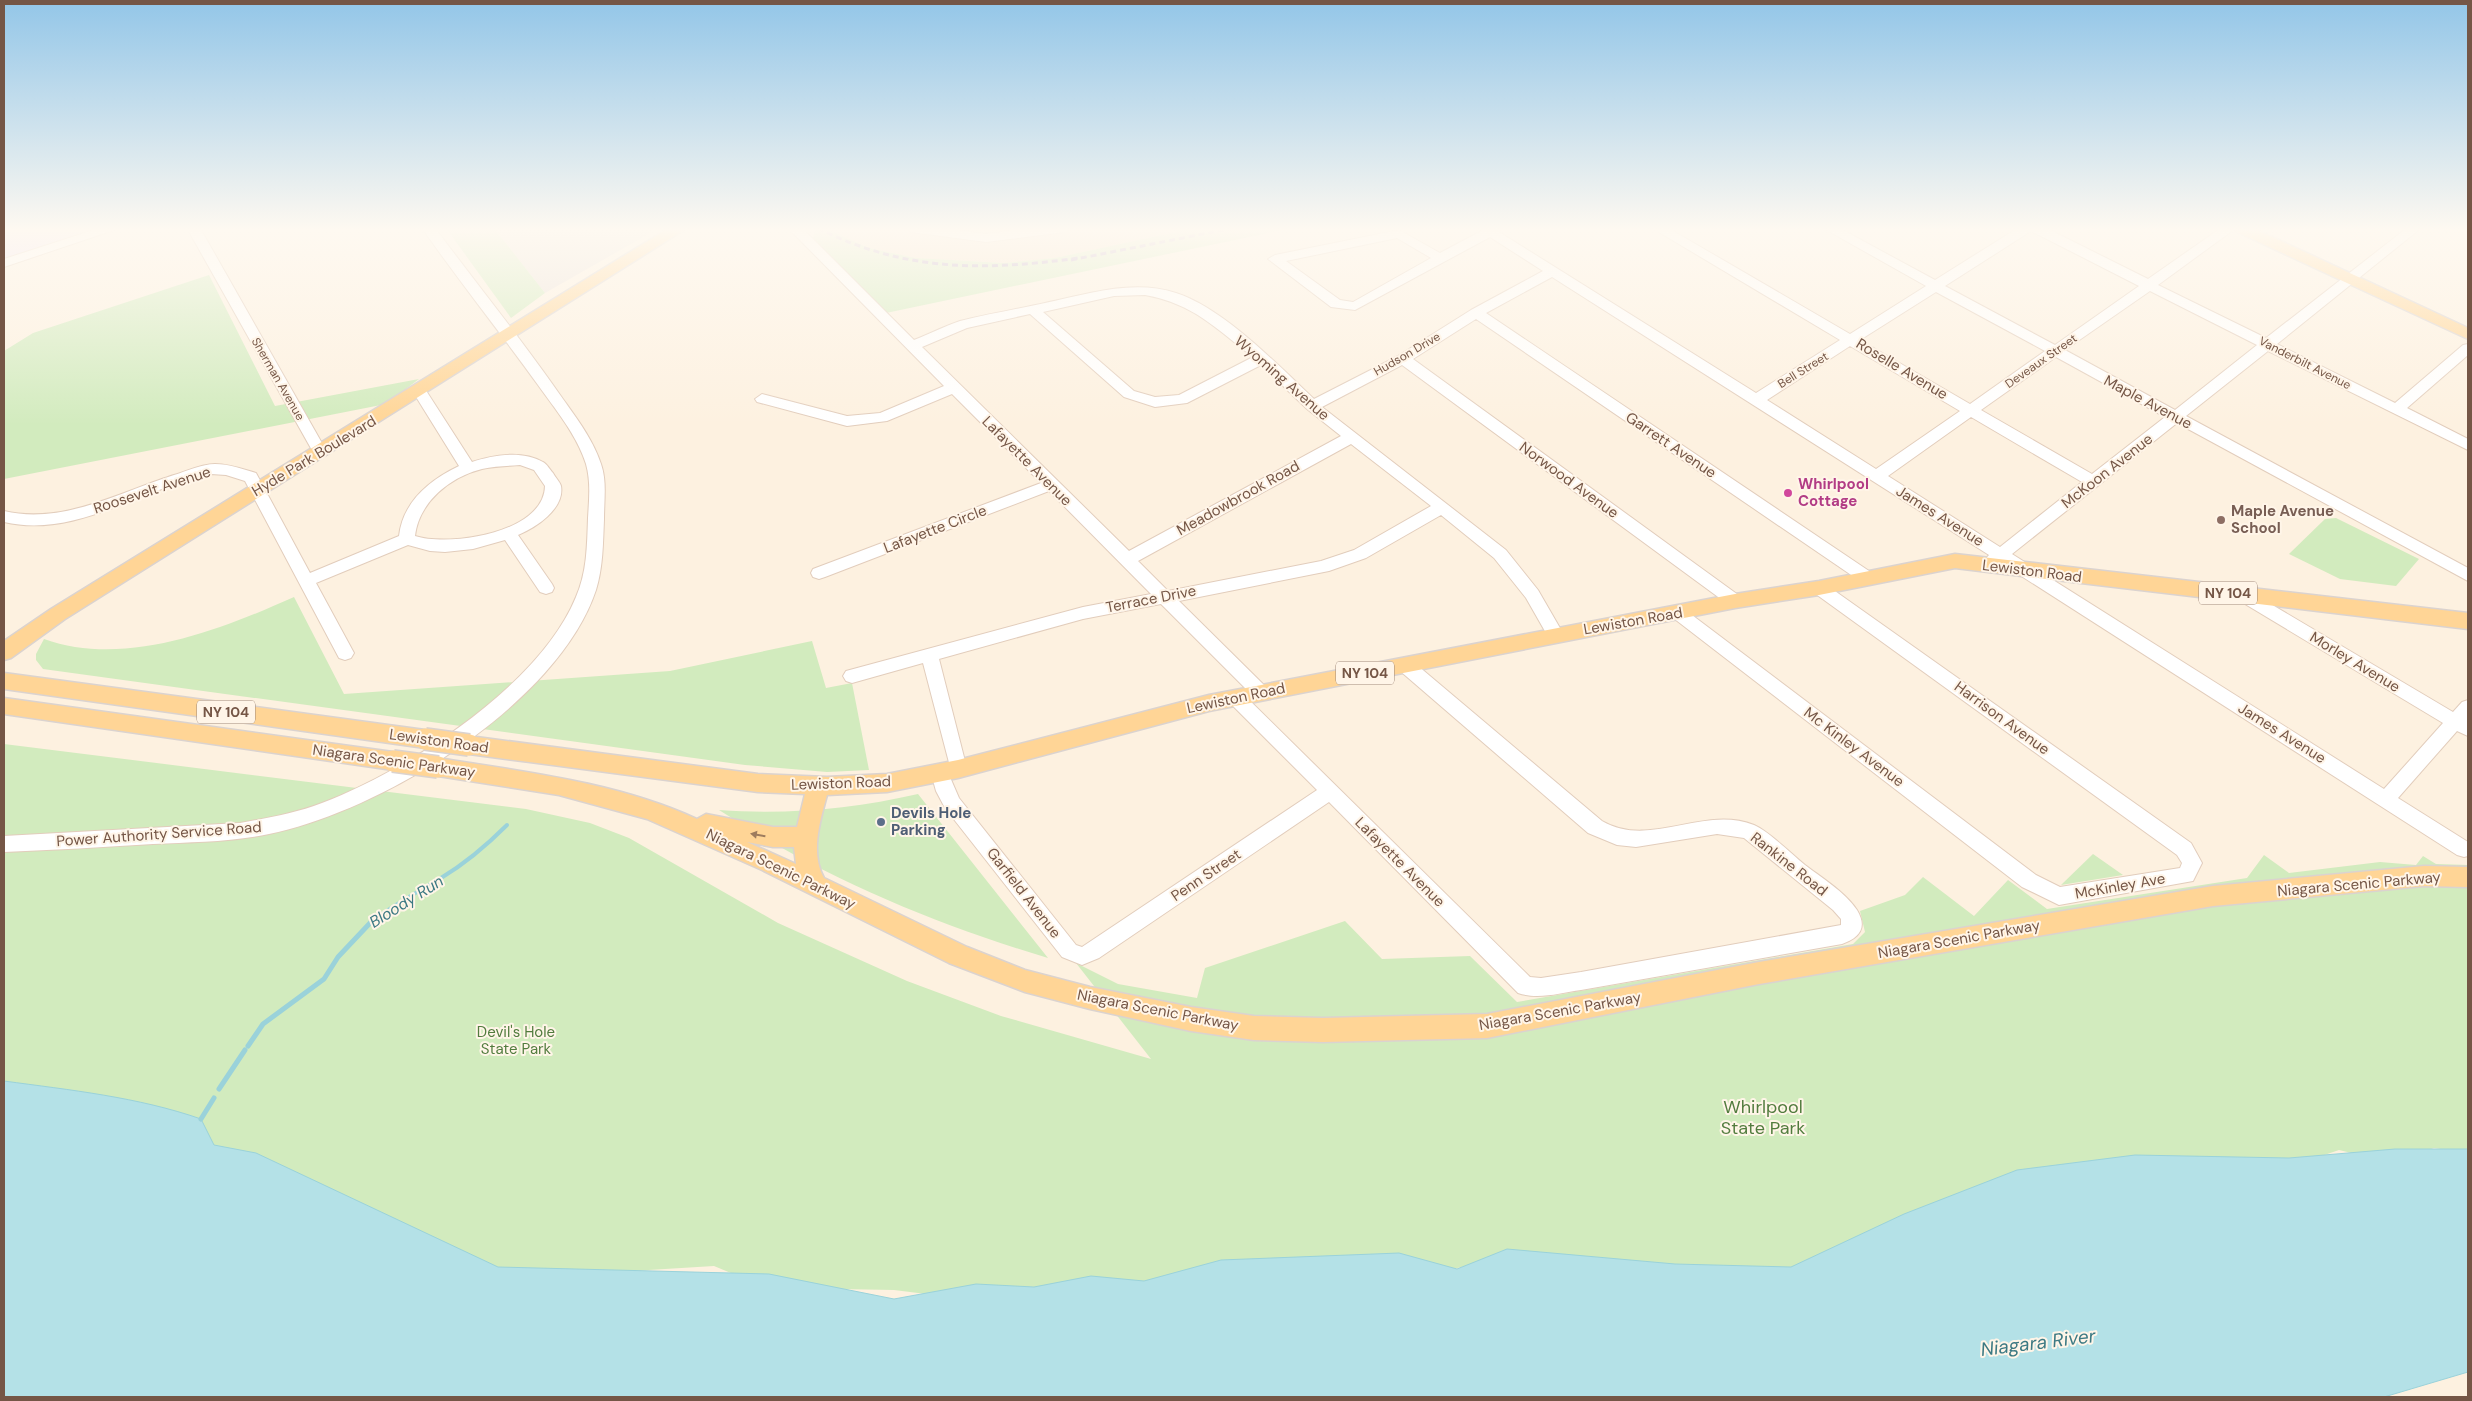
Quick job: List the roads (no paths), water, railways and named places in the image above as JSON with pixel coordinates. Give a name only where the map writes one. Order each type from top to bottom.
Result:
[{"type":"main road","name":"Hyde Park Boulevard","points":[[4,652],[50,619],[259,489],[420,392],[575,293]]},
{"type":"main road","points":[[2381,293],[2468,334]]},
{"type":"main road","name":"Lewiston Road","points":[[4,681],[709,778],[818,786],[887,783],[949,771],[1125,724],[1236,698],[1556,635],[1735,601],[1820,588],[1866,577],[1955,561],[1994,560],[2026,571],[2468,620]]},
{"type":"main road","name":"Niagara Scenic Parkway","points":[[4,706],[438,767],[579,790],[668,816],[958,955],[1025,981],[1090,998],[1191,1019],[1254,1028],[1324,1030],[1487,1026],[1759,973],[2213,896],[2424,876],[2468,877]]},
{"type":"main road","points":[[816,886],[807,871],[807,837],[818,786]]},
{"type":"main road","points":[[668,816],[763,836],[807,837]]},
{"type":"street","name":"Sherman Avenue","points":[[230,293],[320,452]]},
{"type":"street","name":"Power Authority Service Road","points":[[4,844],[232,832],[271,826],[334,807],[393,779],[479,721],[526,682],[560,643],[574,621],[588,588],[596,557],[597,484],[593,463],[581,439],[509,334],[478,293]]},
{"type":"street","name":"Lafayette Avenue","points":[[859,293],[1261,693]]},
{"type":"street","name":"Wyoming Avenue","points":[[911,346],[963,325],[1107,293]]},
{"type":"street","name":"Wyoming Avenue","points":[[1158,293],[1172,296],[1199,308],[1263,358],[1312,406],[1442,506],[1500,554],[1532,594],[1556,635]]},
{"type":"street","points":[[1322,293],[1336,304],[1355,306],[1377,293]]},
{"type":"street","name":"Hudson Drive","points":[[1312,406],[1403,359],[1476,313],[1512,293]]},
{"type":"street","name":"James Avenue","points":[[1588,293],[1877,476],[1994,560]]},
{"type":"street","name":"Roselle Avenue","points":[[1771,293],[2093,482]]},
{"type":"street","name":"Bell Street","points":[[1756,400],[1924,293]]},
{"type":"street","name":"Maple Avenue","points":[[1950,293],[2468,575]]},
{"type":"street","name":"Deveaux Street","points":[[1877,476],[2137,293]]},
{"type":"street","name":"Vanderbilt Avenue","points":[[2166,293],[2468,444]]},
{"type":"street","name":"McKoon Avenue","points":[[1994,560],[2332,293]]},
{"type":"street","points":[[1032,309],[1129,394],[1155,402],[1182,400],[1263,358]]},
{"type":"street","name":"Garrett Avenue","points":[[1476,313],[1866,577]]},
{"type":"street","points":[[2397,409],[2468,348]]},
{"type":"street","name":"Norwood Avenue","points":[[1403,359],[1735,601]]},
{"type":"street","points":[[762,399],[847,422],[882,418],[953,388]]},
{"type":"street","points":[[420,392],[468,468]]},
{"type":"street","name":"Meadowbrook Road","points":[[1126,560],[1350,437]]},
{"type":"street","points":[[306,581],[407,539],[423,544],[444,547],[477,542],[508,533],[530,521],[542,510],[551,500],[553,485],[539,466],[521,460],[496,462],[468,468],[438,486],[421,500],[412,514],[408,526],[407,539]]},
{"type":"street","name":"Roosevelt Avenue","points":[[4,517],[13,521],[48,519],[80,512],[170,481],[216,468],[252,477],[345,652]]},
{"type":"street","name":"Lafayette Circle","points":[[819,573],[1051,485]]},
{"type":"street","name":"Terrace Drive","points":[[852,676],[1064,618],[1323,567],[1360,554],[1442,506]]},
{"type":"street","points":[[508,533],[546,588]]},
{"type":"street","name":"James Avenue","points":[[2026,571],[2464,849]]},
{"type":"street","name":"Harrison Avenue","points":[[1820,588],[2184,849]]},
{"type":"street","name":"Morley Avenue","points":[[2241,594],[2462,726]]},
{"type":"street","name":"Mc Kinley Avenue","points":[[1678,613],[2029,882]]},
{"type":"street","name":"Garfield Avenue","points":[[929,656],[949,771],[945,791],[952,804],[1069,951],[1082,956]]},
{"type":"street","name":"Rankine Road","points":[[1405,665],[1595,827],[1619,838],[1641,838],[1718,825],[1734,826],[1750,832],[1840,904],[1850,916],[1852,929],[1842,934],[1581,981]]},
{"type":"street","name":"Lafayette Avenue","points":[[1236,698],[1525,986],[1541,987],[1581,981]]},
{"type":"street","points":[[2386,799],[2462,726],[2468,707]]},
{"type":"street","name":"Penn Street","points":[[1082,956],[1092,952],[1329,792]]},
{"type":"street","name":"McKinley Ave","points":[[2029,882],[2059,896],[2186,875],[2192,863],[2184,849]]},
{"type":"water","name":"Niagara River","points":[[4,1081],[128,1100],[177,1111],[201,1119],[214,1145],[256,1153],[498,1267],[769,1274],[894,1299],[976,1284],[1034,1287],[1091,1276],[1144,1281],[1221,1260],[1399,1253],[1457,1269],[1507,1249],[1675,1264],[1791,1267],[1904,1214],[2017,1170],[2135,1155],[2289,1158],[2395,1149],[2468,1149],[2468,1372],[2384,1397],[4,1397]]},
{"type":"waterway","name":"Bloody Run","points":[[370,923],[459,866],[484,847],[507,825]]},
{"type":"waterway","name":"Bloody Run","points":[[248,1046],[263,1024],[324,979],[338,957],[370,923]]},
{"type":"waterway","name":"Bloody Run","points":[[219,1089],[245,1050]]},
{"type":"waterway","name":"Bloody Run","points":[[201,1119],[214,1098]]},
{"type":"place","name":"Whirlpool Cottage","points":[[1788,493]]},
{"type":"place","name":"Maple Avenue School","points":[[2221,520]]},
{"type":"place","name":"Devils Hole Parking","points":[[881,822]]},
{"type":"park label","name":"Devil's Hole State Park","points":[[516,1040]]},
{"type":"park label","name":"Whirlpool State Park","points":[[1763,1117]]}]
